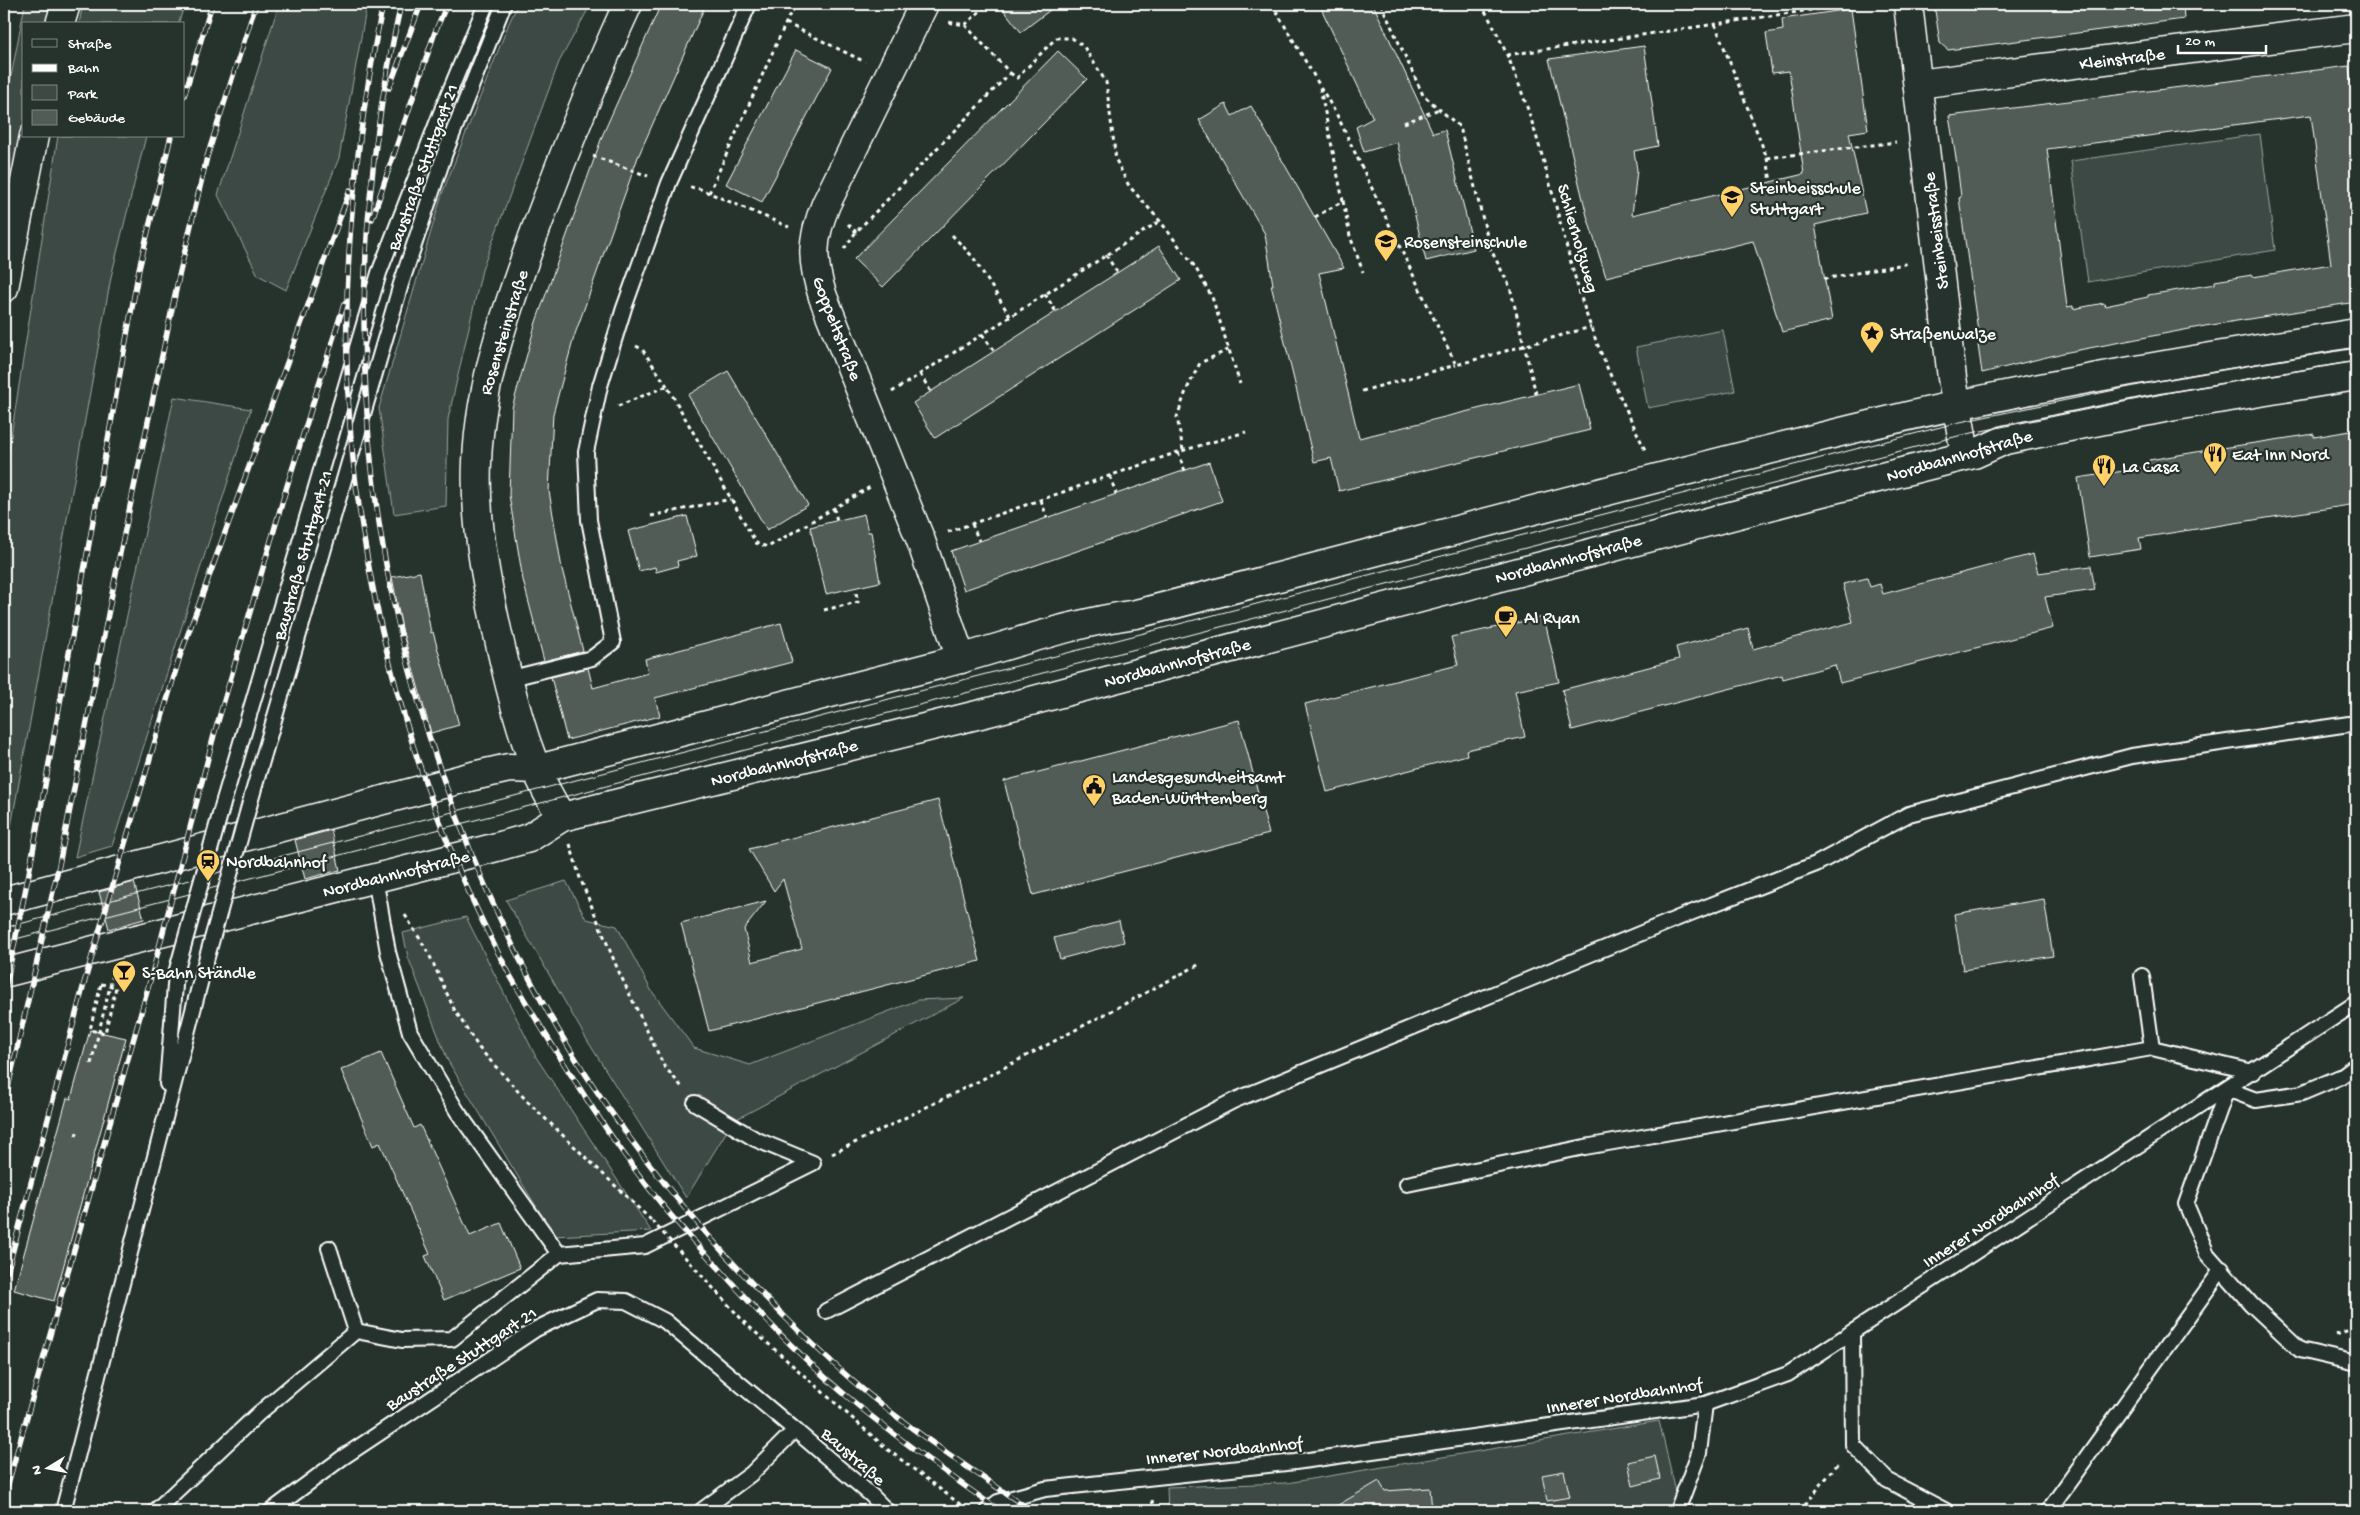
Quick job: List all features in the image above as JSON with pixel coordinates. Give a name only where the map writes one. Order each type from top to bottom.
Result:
[{"type":"street","points":[[61,22],[66,4]]},
{"type":"street","name":"Rosensteinstraße","points":[[562,817],[550,801],[526,738],[508,679],[496,626],[477,500],[477,461],[483,397],[501,326],[580,113],[628,4]]},
{"type":"street","name":"Steinbeisstraße","points":[[1908,4],[1956,406],[1964,448],[1961,458]]},
{"type":"street","name":"Goppeltstraße","points":[[922,7],[888,73],[818,225],[814,255],[816,275],[921,542],[961,659]]},
{"type":"street","name":"Kleinstraße","points":[[1918,84],[2356,28]]},
{"type":"street","points":[[4,288],[34,138]]},
{"type":"street","points":[[4,900],[473,776],[509,768],[538,769],[961,659],[1047,632],[1094,620],[1136,614],[1657,478],[1875,424],[2168,363],[2356,333]]},
{"type":"street","name":"Nordbahnhofstraße","points":[[4,973],[529,838],[562,817],[989,712],[1814,494],[1961,458],[2005,440],[2164,408],[2356,376]]},
{"type":"lane","name":"Baustraße Stuttgart 21","points":[[163,1125],[176,973],[224,800],[379,273],[442,110],[486,4]]},
{"type":"lane","name":"Baustraße Stuttgart 21","points":[[63,1511],[205,964],[253,792],[401,284],[445,153],[504,4]]},
{"type":"lane","points":[[508,679],[592,658],[613,642],[589,520],[586,452],[600,386],[615,336],[676,165],[749,4]]},
{"type":"lane","points":[[826,1311],[1232,1101],[1816,864],[1909,814],[2132,756],[2356,723]]},
{"type":"lane","points":[[384,876],[388,952],[410,1032],[457,1110],[559,1254]]},
{"type":"lane","points":[[2142,976],[2152,1048]]},
{"type":"lane","name":"Innerer Nordbahnhof","points":[[986,1511],[998,1502],[1044,1489],[1295,1462],[1705,1404],[1788,1374],[2254,1072],[2356,1003]]},
{"type":"lane","points":[[1407,1184],[1585,1147],[2152,1048],[2254,1072]]},
{"type":"lane","points":[[2356,1065],[2340,1077],[2302,1093],[2256,1100],[2227,1089],[2186,1204],[2207,1254],[2251,1304],[2300,1350],[2356,1363]]},
{"type":"lane","points":[[695,1103],[755,1139],[813,1163]]},
{"type":"lane","points":[[356,1331],[402,1340],[452,1338],[559,1254],[645,1246],[813,1163]]},
{"type":"lane","points":[[329,1248],[356,1331]]},
{"type":"lane","points":[[2048,1511],[2222,1269]]},
{"type":"lane","name":"Baustraße Stuttgart 21","points":[[271,1511],[342,1458],[536,1329],[597,1300],[626,1301],[665,1321],[795,1430]]},
{"type":"lane","points":[[155,1511],[258,1414],[356,1331]]},
{"type":"lane","points":[[1852,1332],[1853,1445],[1887,1480],[1946,1511]]},
{"type":"lane","points":[[1677,1511],[1699,1453],[1705,1404]]},
{"type":"lane","points":[[701,1511],[751,1474],[795,1430]]},
{"type":"lane","name":"Baustraße","points":[[795,1430],[871,1494],[887,1511]]},
{"type":"path","points":[[709,193],[786,23],[797,4]]},
{"type":"path","points":[[965,25],[988,4]]},
{"type":"path","points":[[1272,4],[1342,126],[1456,365]]},
{"type":"path","points":[[1381,4],[1423,95],[1460,127],[1490,248],[1510,287],[1536,394]]},
{"type":"path","name":"Schlierholzweg","points":[[1481,4],[1514,67],[1591,327],[1603,360],[1657,478]]},
{"type":"path","points":[[1507,54],[1851,4]]},
{"type":"path","points":[[922,7],[941,21],[965,25],[1017,78],[1056,38],[1072,38],[1084,47],[1106,82],[1116,160],[1129,186],[1160,220],[1195,267],[1212,297],[1240,384]]},
{"type":"path","points":[[786,23],[888,73]]},
{"type":"path","points":[[1715,24],[1767,158],[1771,182]]},
{"type":"path","points":[[816,275],[838,258],[856,232],[1010,73]]},
{"type":"path","points":[[1319,85],[1350,236],[1363,272]]},
{"type":"path","points":[[1404,123],[1440,109]]},
{"type":"path","points":[[1767,158],[1924,138]]},
{"type":"path","points":[[1315,217],[1343,201]]},
{"type":"path","points":[[869,408],[1160,220]]},
{"type":"path","points":[[952,235],[973,257],[1010,316]]},
{"type":"path","points":[[1106,255],[1117,272]]},
{"type":"path","points":[[1824,279],[1883,268]]},
{"type":"path","points":[[1045,294],[1056,312]]},
{"type":"path","points":[[1362,390],[1591,327]]},
{"type":"path","points":[[982,334],[994,351]]},
{"type":"path","points":[[615,336],[642,349],[667,386],[756,543],[768,547],[894,473]]},
{"type":"path","points":[[1183,450],[1177,417],[1186,390],[1200,363],[1230,349]]},
{"type":"path","points":[[920,374],[931,392]]},
{"type":"path","points":[[594,416],[667,386]]},
{"type":"path","points":[[921,542],[1183,450],[1246,432]]},
{"type":"path","points":[[1178,452],[1185,470]]},
{"type":"path","points":[[1110,476],[1116,494]]},
{"type":"path","points":[[651,516],[731,499]]},
{"type":"path","points":[[1041,500],[1047,518]]},
{"type":"path","points":[[834,508],[837,521]]},
{"type":"path","points":[[972,524],[978,541]]},
{"type":"path","points":[[824,610],[858,602],[856,593]]},
{"type":"path","points":[[562,817],[580,878],[618,970],[664,1066],[695,1103]]},
{"type":"path","points":[[384,876],[428,952],[454,1009],[479,1048],[526,1100],[652,1220],[746,1324],[887,1449],[969,1511]]},
{"type":"path","points":[[813,1163],[977,1082],[1200,964]]},
{"type":"path","points":[[101,984],[116,987],[105,1033],[90,1030],[101,984]]},
{"type":"path","points":[[91,1064],[109,988]]},
{"type":"path","points":[[76,1136],[78,1129]]},
{"type":"path","points":[[1800,1511],[1853,1445]]},
{"type":"green space","points":[[25,4],[66,4],[61,22],[22,22],[22,138],[24,138],[4,288],[4,113]]},
{"type":"green space","points":[[83,4],[185,4],[179,22],[79,22]]},
{"type":"green space","points":[[279,4],[367,4],[339,158],[286,290],[258,275],[218,195]]},
{"type":"green space","points":[[518,4],[591,4],[559,62],[482,270],[448,419],[446,506],[394,514],[379,408],[442,194]]},
{"type":"green space","points":[[2260,134],[2275,250],[2088,282],[2071,161]]},
{"type":"green space","points":[[58,138],[146,138],[111,277],[4,865],[4,481]]},
{"type":"green space","points":[[1723,330],[1735,391],[1648,408],[1636,347]]},
{"type":"green space","points":[[174,397],[251,409],[112,846],[75,857]]},
{"type":"green space","points":[[566,881],[586,919],[617,926],[651,990],[694,1048],[750,1065],[918,1000],[964,998],[733,1121],[686,1198],[587,1040],[506,900]]},
{"type":"green space","points":[[466,917],[536,1057],[651,1231],[554,1236],[448,1061],[408,957],[403,933]]},
{"type":"green space","points":[[1659,1421],[1676,1492],[1668,1511],[1168,1511],[1167,1487],[1287,1483]]},
{"type":"building","points":[[661,4],[706,4],[638,157],[574,337],[553,414],[549,491],[562,569],[583,651],[544,661],[523,580],[509,495],[512,408],[536,322],[603,134]]},
{"type":"building","points":[[999,4],[1058,4],[1021,32]]},
{"type":"building","points":[[1319,4],[1373,4],[1433,133],[1445,130],[1474,249],[1426,261],[1397,142],[1364,152],[1356,127],[1373,118]]},
{"type":"building","points":[[1934,4],[2183,4],[2184,19],[1948,50],[1940,43]]},
{"type":"building","points":[[1851,9],[1868,130],[1849,133],[1866,213],[1815,225],[1832,320],[1782,332],[1753,241],[1606,277],[1587,216],[1549,59],[1644,46],[1658,146],[1634,151],[1637,170],[1632,215],[1804,174],[1789,71],[1772,73],[1766,33],[1783,30],[1782,19]]},
{"type":"building","points":[[796,50],[832,68],[762,202],[726,184]]},
{"type":"building","points":[[1058,51],[1087,79],[883,287],[854,259]]},
{"type":"building","points":[[2349,66],[2356,128],[2356,302],[2205,326],[2063,353],[1982,373],[1978,345],[1980,345],[1959,198],[1961,197],[1957,164],[1949,116]],"holes":[[[2311,115],[2331,264],[2253,277],[2252,275],[2215,281],[2215,284],[2148,295],[2148,297],[2105,306],[2104,303],[2073,309],[2073,306],[2067,307],[2047,149]]]},
{"type":"building","points":[[1226,104],[1232,116],[1251,106],[1344,268],[1319,273],[1359,438],[1579,384],[1590,430],[1339,491],[1331,458],[1314,462],[1271,285],[1273,285],[1265,234],[1199,120]]},
{"type":"building","points":[[1159,246],[1181,280],[935,438],[913,403]]},
{"type":"building","points":[[728,371],[808,505],[767,530],[688,395]]},
{"type":"building","points":[[2356,430],[2356,504],[2139,538],[2141,549],[2090,557],[2078,478],[2150,467],[2149,460],[2314,434],[2314,437]]},
{"type":"building","points":[[1209,462],[1222,501],[964,590],[951,551]]},
{"type":"building","points":[[864,514],[868,532],[871,532],[880,582],[826,594],[810,527]]},
{"type":"building","points":[[687,516],[697,556],[677,561],[678,566],[656,572],[655,567],[639,571],[628,531]]},
{"type":"building","points":[[2033,554],[2038,573],[2091,566],[2095,590],[2045,597],[2053,628],[1840,683],[1835,665],[1783,679],[1782,675],[1572,730],[1562,690],[1679,659],[1676,647],[1748,628],[1753,649],[1853,622],[1843,584],[1867,578],[1870,587],[1880,584],[1883,594]]},
{"type":"building","points":[[420,572],[431,633],[433,632],[459,725],[431,733],[402,629],[392,577]]},
{"type":"building","points":[[1544,617],[1559,682],[1515,691],[1525,737],[1466,750],[1467,755],[1327,792],[1305,704],[1458,665],[1451,637]]},
{"type":"building","points":[[781,623],[792,662],[655,698],[660,716],[567,740],[551,677],[588,668],[593,688],[648,673],[645,659]]},
{"type":"building","points":[[1239,720],[1269,834],[1033,895],[1004,781]]},
{"type":"building","points":[[938,800],[980,961],[709,1031],[681,923],[766,901],[744,929],[752,962],[802,949],[783,879],[774,891],[749,849]]},
{"type":"building","points":[[331,830],[340,870],[305,879],[295,840]]},
{"type":"building","points":[[134,882],[144,919],[109,929],[99,892]]},
{"type":"building","points":[[2044,899],[2053,956],[1963,970],[1954,914]]},
{"type":"building","points":[[1119,921],[1124,942],[1060,959],[1054,938]]},
{"type":"building","points":[[90,1030],[126,1038],[54,1301],[14,1290],[67,1098],[71,1099]]},
{"type":"building","points":[[381,1053],[414,1128],[420,1125],[470,1236],[501,1223],[520,1268],[444,1300],[425,1256],[430,1254],[380,1143],[373,1146],[341,1070]]},
{"type":"building","points":[[1655,1456],[1660,1479],[1633,1486],[1628,1462]]},
{"type":"building","points":[[1564,1471],[1570,1497],[1547,1501],[1542,1475]]},
{"type":"building","points":[[1379,1481],[1385,1491],[1430,1488],[1432,1511],[1328,1511]]},
{"type":"tram line","points":[[4,928],[1960,422],[2178,377],[2356,347]]},
{"type":"tram line","points":[[4,942],[1962,435],[2182,390],[2356,361]]},
{"type":"railway","points":[[185,93],[212,4]]},
{"type":"railway","points":[[4,1105],[59,865],[119,558],[179,276],[207,157],[256,4]]},
{"type":"railway","points":[[383,4],[361,128],[349,254],[347,381],[351,443],[369,567],[381,628],[396,688],[434,807],[457,865],[511,977],[538,1022],[620,1150],[674,1219],[771,1325],[827,1379],[890,1431],[1000,1511]]},
{"type":"railway","points":[[401,4],[381,108],[369,211],[364,312],[367,413],[378,514],[396,614],[422,714],[470,850],[500,920],[553,1022],[620,1125],[676,1198],[769,1301],[835,1365],[906,1424],[1032,1511]]},
{"type":"railway","points":[[389,88],[421,4]]},
{"type":"railway","points":[[372,219],[435,32],[447,4]]},
{"type":"railway","points":[[4,994],[29,873],[139,269],[171,138]]},
{"type":"railway","points":[[4,1284],[85,980],[180,656],[350,190]]},
{"type":"railway","points":[[4,1498],[155,963],[214,735],[287,486],[344,304]]},
{"type":"place","name":"Steinbeisschule Stuttgart","points":[[1732,218]]},
{"type":"place","name":"Rosensteinschule","points":[[1386,262]]},
{"type":"place","name":"Straßenwalze","points":[[1872,354]]},
{"type":"place","name":"Eat Inn Nord","points":[[2215,475]]},
{"type":"place","name":"La Casa","points":[[2104,487]]},
{"type":"place","name":"Al Ryan","points":[[1506,638]]},
{"type":"place","name":"Landesgesundheitsamt Baden-Württemberg","points":[[1094,807]]},
{"type":"place","name":"Nordbahnhof","points":[[208,882]]},
{"type":"place","name":"S-Bahn Ständle","points":[[124,993]]}]
